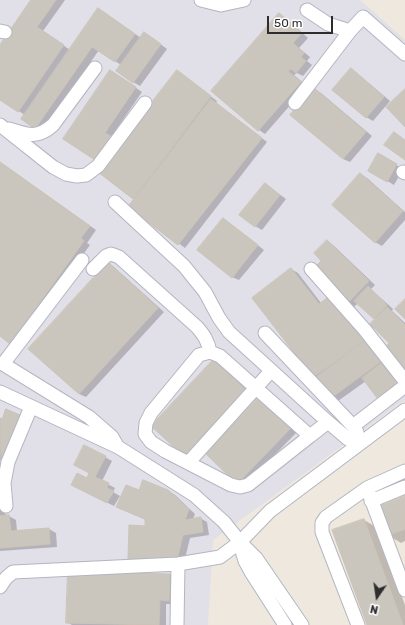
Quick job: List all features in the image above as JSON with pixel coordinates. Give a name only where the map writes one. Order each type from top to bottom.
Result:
[{"type":"street","points":[[201,0],[221,5],[244,0]]},
{"type":"street","points":[[307,10],[328,24],[350,31]]},
{"type":"street","points":[[295,103],[350,31],[363,17],[405,54]]},
{"type":"street","points":[[2,126],[23,133],[35,135],[45,132],[53,125],[95,68]]},
{"type":"street","points":[[2,126],[53,166],[66,174],[77,176],[86,175],[98,166],[145,103]]},
{"type":"street","points":[[115,202],[184,266],[206,292],[228,332],[348,439],[358,441]]},
{"type":"street","points":[[93,269],[106,256],[111,254],[119,257],[197,327],[205,336],[210,352]]},
{"type":"street","points":[[82,260],[2,364],[89,417],[112,437],[118,447]]},
{"type":"street","points":[[311,269],[365,330],[405,382]]},
{"type":"street","points":[[266,333],[353,426],[357,432],[358,441]]},
{"type":"street","points":[[310,436],[220,356],[210,352],[199,355],[151,413],[146,423],[145,434],[151,442],[165,451],[188,464],[240,488],[248,485],[328,422]]},
{"type":"street","points":[[188,464],[272,371]]},
{"type":"street","points":[[353,426],[405,386]]},
{"type":"street","points":[[0,392],[118,447],[194,495],[224,522],[240,542],[256,558],[302,625]]},
{"type":"street","points":[[6,506],[2,483],[8,462],[31,407]]},
{"type":"street","points":[[0,587],[6,578],[13,572],[178,564],[220,557],[240,542],[270,511],[358,441],[405,410]]},
{"type":"street","points":[[358,625],[322,532],[322,523],[326,517],[367,488],[405,471]]},
{"type":"street","points":[[371,501],[405,487]]},
{"type":"street","points":[[367,488],[405,590]]},
{"type":"street","points":[[240,542],[251,572],[285,625]]},
{"type":"street","points":[[177,625],[178,564]]},
{"type":"shaded area","points":[[0,0],[360,0],[405,40],[405,400],[213,540],[208,625],[0,625]]},
{"type":"building","points":[[31,0],[56,0],[37,27],[64,45],[18,112],[0,100],[0,45]]},
{"type":"building","points":[[98,8],[135,34],[115,62],[92,47],[35,129],[21,119]]},
{"type":"building","points":[[279,13],[302,33],[293,43],[304,53],[301,57],[306,61],[296,73],[291,69],[288,71],[301,82],[258,131],[211,91]]},
{"type":"building","points":[[144,32],[161,44],[133,83],[116,71]]},
{"type":"building","points":[[351,68],[384,97],[366,118],[332,90]]},
{"type":"building","points":[[110,70],[136,87],[105,133],[114,138],[98,162],[63,139]]},
{"type":"building","points":[[177,70],[211,96],[133,199],[98,172]]},
{"type":"building","points":[[314,88],[366,132],[343,159],[290,115]]},
{"type":"building","points":[[405,89],[405,127],[386,107]]},
{"type":"building","points":[[211,99],[262,138],[178,245],[128,207]]},
{"type":"building","points":[[394,132],[405,140],[405,160],[384,145]]},
{"type":"building","points":[[378,153],[397,164],[387,182],[368,171]]},
{"type":"building","points":[[0,162],[90,226],[81,238],[84,241],[10,344],[0,336]]},
{"type":"building","points":[[360,173],[403,211],[375,243],[332,205]]},
{"type":"building","points":[[265,183],[280,195],[255,227],[239,215]]},
{"type":"building","points":[[223,218],[258,245],[232,278],[197,250]]},
{"type":"building","points":[[327,240],[369,281],[347,304],[312,270],[321,261],[314,253]]},
{"type":"building","points":[[108,262],[158,308],[79,394],[28,349]]},
{"type":"building","points":[[291,268],[319,304],[328,297],[364,341],[313,377],[252,298]]},
{"type":"building","points":[[368,286],[387,305],[374,319],[354,301]]},
{"type":"building","points":[[405,299],[405,319],[395,309]]},
{"type":"building","points":[[387,307],[405,325],[405,374],[382,350],[389,343],[370,324]]},
{"type":"building","points":[[367,339],[383,360],[331,398],[316,377]]},
{"type":"building","points":[[213,360],[248,392],[186,458],[151,426]]},
{"type":"building","points":[[383,362],[399,383],[378,399],[362,378]]},
{"type":"building","points":[[259,397],[291,428],[237,484],[205,453]]},
{"type":"building","points":[[6,409],[20,415],[1,460],[0,418],[2,419]]},
{"type":"building","points":[[84,445],[106,456],[95,477],[109,483],[107,488],[114,491],[107,503],[71,485],[77,473],[87,478],[89,473],[74,465]]},
{"type":"building","points":[[143,480],[168,490],[189,509],[185,520],[201,517],[203,532],[183,535],[177,560],[168,562],[128,559],[129,525],[145,526],[145,519],[116,507],[126,485],[139,490]]},
{"type":"building","points":[[405,496],[405,529],[387,536],[376,508]]},
{"type":"building","points":[[9,515],[11,531],[49,528],[50,544],[0,548],[0,516]]},
{"type":"building","points":[[364,519],[403,625],[367,625],[332,530]]},
{"type":"building","points":[[68,571],[170,574],[169,601],[160,600],[159,625],[66,623]]}]
